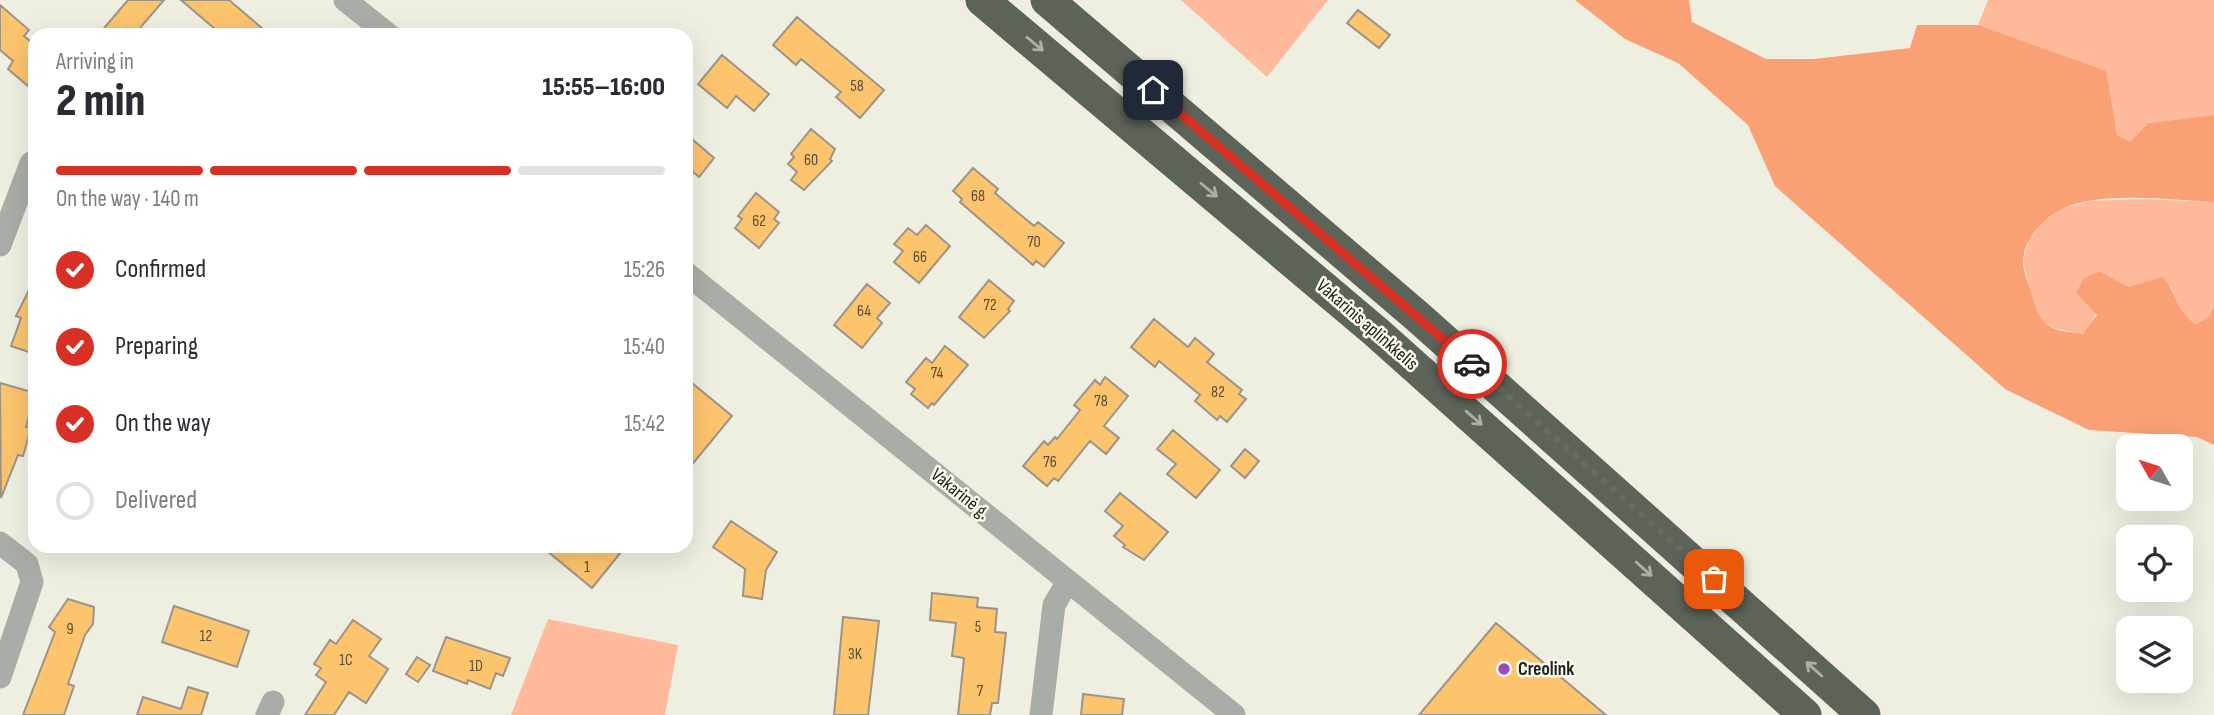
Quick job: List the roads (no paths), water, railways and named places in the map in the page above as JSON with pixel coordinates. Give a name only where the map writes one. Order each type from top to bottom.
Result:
[{"type":"highway","name":"Vakarinis aplinkkelis","points":[[982,0],[1375,331],[1805,715]]},
{"type":"highway","name":"Vakarinis aplinkkelis","points":[[1046,0],[1449,344],[1864,715]]},
{"type":"street","points":[[345,0],[380,28]]},
{"type":"street","points":[[1,237],[28,170]]},
{"type":"street","name":"Vakarinė g.","points":[[693,280],[1234,715]]},
{"type":"street","points":[[0,543],[27,564],[32,582],[0,677]]},
{"type":"street","points":[[1041,715],[1054,605],[1068,581]]},
{"type":"place","name":"Creolink","points":[[1504,669]]}]
